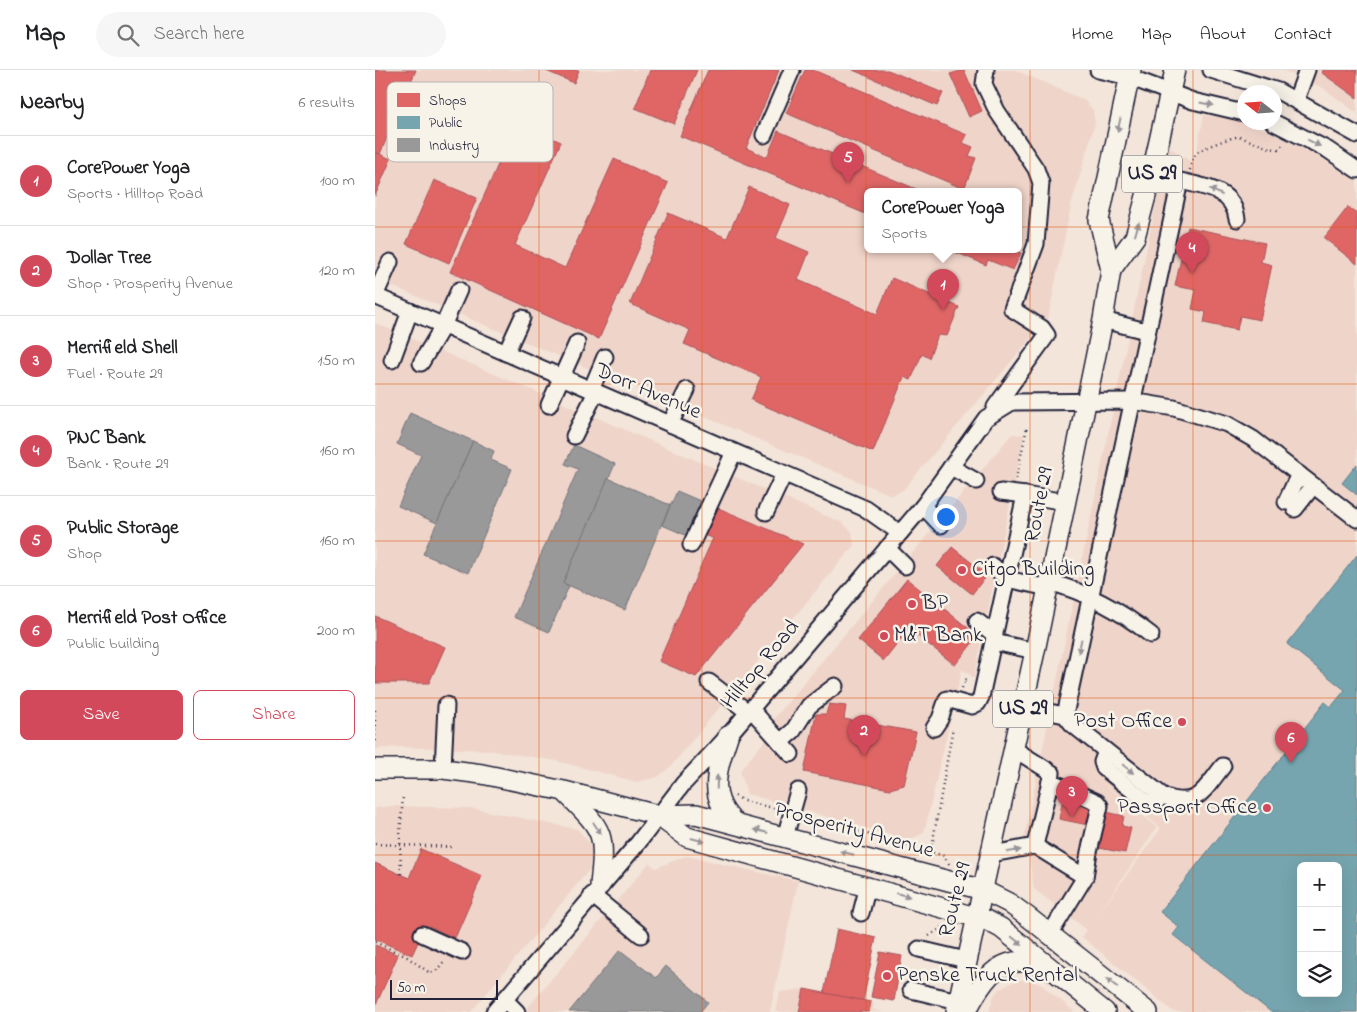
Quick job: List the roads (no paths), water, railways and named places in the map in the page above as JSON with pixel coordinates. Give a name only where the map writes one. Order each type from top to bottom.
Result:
[{"type":"main road","name":"Route 29","points":[[1111,270],[1135,237],[1150,181],[1175,70]]},
{"type":"main road","name":"Route 29","points":[[960,1008],[966,960],[992,854],[1103,320],[1111,270],[1099,220],[1130,74]]},
{"type":"main road","points":[[728,736],[717,772],[717,793],[722,809],[736,824]]},
{"type":"main road","name":"Prosperity Avenue","points":[[375,769],[443,770],[495,776],[564,791],[657,816],[696,814],[983,890],[1009,903],[1149,1012]]},
{"type":"main road","points":[[564,791],[590,818],[602,835],[603,856],[596,890]]},
{"type":"main road","name":"Prosperity Avenue","points":[[657,816],[687,837],[976,916],[1001,928],[1105,1012]]},
{"type":"main road","points":[[960,1008],[993,971],[1006,964],[1019,962],[1035,964],[1063,978]]},
{"type":"street","points":[[764,135],[792,70]]},
{"type":"street","points":[[986,70],[984,84],[997,111],[1036,169],[1041,183],[1037,244],[1012,309],[1041,328],[1047,335],[1009,391],[986,418]]},
{"type":"street","points":[[1098,70],[1130,74],[1193,101],[1237,111]]},
{"type":"street","points":[[1211,70],[1269,88],[1296,100],[1357,135]]},
{"type":"street","points":[[1296,100],[1307,70]]},
{"type":"street","points":[[1282,127],[1328,150],[1357,170]]},
{"type":"street","points":[[1065,715],[1146,331],[1183,182],[1217,190],[1235,207],[1237,220]]},
{"type":"street","points":[[375,296],[390,262]]},
{"type":"street","points":[[421,363],[443,326],[459,290]]},
{"type":"street","name":"Dorr Avenue","points":[[375,296],[867,510],[900,533]]},
{"type":"street","points":[[392,360],[409,311]]},
{"type":"street","points":[[506,353],[522,318]]},
{"type":"street","points":[[1103,320],[1146,331]]},
{"type":"street","points":[[549,404],[577,342]]},
{"type":"street","points":[[574,436],[594,391],[605,356]]},
{"type":"street","points":[[670,424],[687,390]]},
{"type":"street","name":"Hilltop Road","points":[[494,1012],[637,843],[657,816],[750,711],[923,506],[986,418],[1013,402],[1085,403],[1111,400],[1132,401],[1174,408],[1227,424],[1253,439],[1357,519]]},
{"type":"street","points":[[691,545],[735,452]]},
{"type":"street","points":[[951,467],[975,481]]},
{"type":"street","points":[[766,512],[785,474]]},
{"type":"street","points":[[1299,474],[1291,505],[1313,486]]},
{"type":"street","points":[[1001,492],[1065,502]]},
{"type":"street","points":[[933,728],[940,719],[947,699],[959,704],[972,706],[978,703],[995,639],[1025,495]]},
{"type":"street","points":[[923,506],[941,525]]},
{"type":"street","points":[[887,548],[905,566]]},
{"type":"street","points":[[993,566],[1007,579],[1073,589],[1121,614],[1151,635]]},
{"type":"street","points":[[977,621],[995,639],[1035,651]]},
{"type":"street","points":[[709,682],[750,711],[791,754]]},
{"type":"street","points":[[780,742],[793,731],[809,706],[835,686]]},
{"type":"street","points":[[443,770],[446,705]]},
{"type":"street","points":[[1023,707],[1065,715],[1072,724],[1163,796],[1177,801],[1186,801],[1199,797],[1223,766]]},
{"type":"street","points":[[1014,749],[1052,772],[1035,846]]},
{"type":"street","points":[[1050,781],[1097,802],[1100,806],[1085,877],[1050,934]]},
{"type":"street","points":[[785,837],[798,791]]},
{"type":"street","points":[[992,854],[1035,846],[1085,877]]},
{"type":"street","points":[[861,913],[869,886]]},
{"type":"street","points":[[596,890],[641,935]]},
{"type":"street","points":[[422,934],[458,951]]},
{"type":"street","points":[[920,945],[966,960]]},
{"type":"street","points":[[911,990],[960,1008]]},
{"type":"street","points":[[504,999],[517,1012]]},
{"type":"place","name":"Public Storage","points":[[848,183]]},
{"type":"place","name":"PNC Bank","points":[[1192,273]]},
{"type":"place","name":"CorePower Yoga","points":[[943,310]]},
{"type":"place","name":"Citgo Building","points":[[962,570]]},
{"type":"place","name":"BP","points":[[912,604]]},
{"type":"place","name":"M&T Bank","points":[[884,636]]},
{"type":"place","name":"Post Office","points":[[1182,722]]},
{"type":"place","name":"Dollar Tree","points":[[864,756]]},
{"type":"place","name":"Merrifield Post Office","points":[[1291,763]]},
{"type":"place","name":"Passport Office","points":[[1267,808]]},
{"type":"place","name":"Merrifield Shell","points":[[1072,817]]},
{"type":"place","name":"Penske Truck Rental","points":[[887,976]]}]
